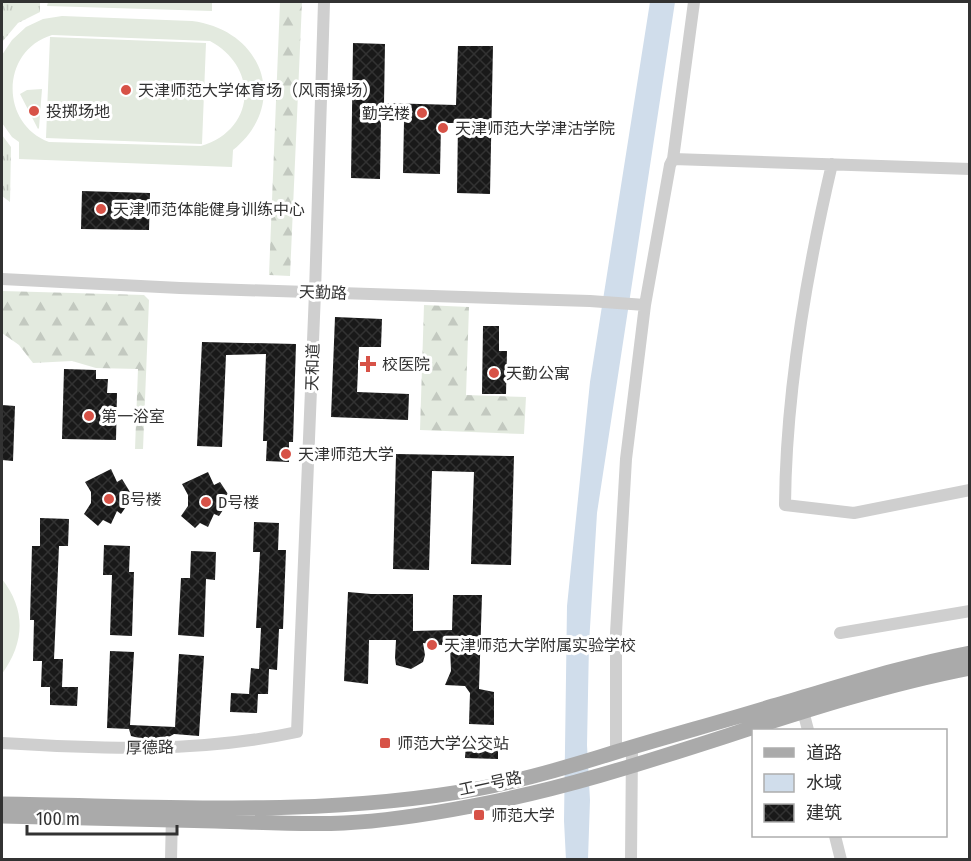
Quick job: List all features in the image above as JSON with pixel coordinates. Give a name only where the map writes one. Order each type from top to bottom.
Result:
[{"type":"main road","name":"工一号路","points":[[2,816],[172,813],[361,804],[474,789],[546,773],[902,667],[969,653]]},
{"type":"main road","name":"工一号路","points":[[2,804],[345,823],[448,810],[597,777],[803,711],[969,668]]},
{"type":"street","name":"天和道","points":[[297,732],[324,2]]},
{"type":"street","points":[[616,752],[616,633],[626,459],[639,304],[673,159],[694,2]]},
{"type":"street","points":[[673,159],[969,169]]},
{"type":"street","points":[[832,164],[799,333],[785,455],[785,505],[854,513],[969,490]]},
{"type":"street","name":"天勤路","points":[[2,279],[180,288],[639,304]]},
{"type":"street","points":[[840,633],[969,611]]},
{"type":"street","points":[[803,711],[808,729]]},
{"type":"street","name":"厚德路","points":[[2,743],[95,748],[190,747],[268,738],[297,732]]},
{"type":"street","points":[[632,748],[632,860]]},
{"type":"street","points":[[171,860],[172,813]]},
{"type":"street","points":[[835,837],[841,860]]},
{"type":"green space","points":[[2,2],[40,2],[40,12],[18,23],[2,42]]},
{"type":"green space","points":[[48,2],[212,2],[212,11],[47,6]]},
{"type":"green space","points":[[280,2],[302,2],[290,276],[269,275]]},
{"type":"green space","name":"天津师范大学体育场（风雨操场）","points":[[62,16],[192,21],[216,27],[236,38],[251,54],[260,72],[264,91],[261,112],[251,132],[233,150],[232,167],[19,159],[19,142],[12,137],[2,123],[2,55],[12,40],[26,27],[43,19]],"holes":[[[52,35],[210,41],[226,53],[237,67],[243,82],[244,98],[241,113],[232,127],[219,138],[201,146],[49,142],[33,133],[21,120],[15,104],[13,88],[15,71],[23,56],[35,43]]]},
{"type":"green space","name":"天津师范大学体育场（风雨操场）","points":[[50,37],[206,43],[202,144],[46,138]]},
{"type":"green space","name":"投掷场地","points":[[42,89],[38,129],[20,94],[27,90]]},
{"type":"green space","points":[[2,135],[11,147],[10,202],[2,196]]},
{"type":"green space","points":[[2,291],[144,295],[149,300],[143,449],[135,449],[138,369],[96,368],[72,361],[33,363],[19,345],[2,333]]},
{"type":"green space","points":[[424,305],[469,307],[466,395],[526,397],[524,434],[420,430]]},
{"type":"green space","points":[[2,579],[15,602],[20,626],[15,650],[2,674]]},
{"type":"water","points":[[650,2],[675,2],[597,513],[589,644],[588,859],[566,860],[564,821],[567,606],[590,382]]},
{"type":"building","name":"勤学楼","points":[[353,43],[385,44],[384,103],[456,105],[458,46],[493,46],[490,194],[457,193],[458,123],[441,123],[440,174],[403,173],[404,121],[381,120],[380,179],[351,178]]},
{"type":"building","points":[[82,191],[150,193],[149,230],[81,229]]},
{"type":"building","points":[[335,317],[382,319],[381,347],[359,347],[357,392],[409,394],[408,420],[331,417]]},
{"type":"building","name":"天勤公寓","points":[[483,326],[499,326],[499,351],[507,351],[506,394],[482,394]]},
{"type":"building","points":[[202,342],[296,344],[293,442],[289,442],[289,462],[266,461],[267,441],[263,441],[266,354],[226,355],[222,447],[197,446]]},
{"type":"building","name":"第一浴室","points":[[64,369],[96,370],[96,379],[108,379],[107,393],[117,393],[116,440],[62,439]]},
{"type":"building","points":[[2,405],[15,406],[13,461],[2,460]]},
{"type":"building","points":[[396,454],[514,456],[511,565],[471,564],[474,472],[432,471],[429,570],[393,569]]},
{"type":"building","name":"B号楼","points":[[111,469],[117,482],[122,479],[130,492],[124,497],[130,501],[121,514],[117,511],[111,524],[103,520],[98,526],[84,514],[91,503],[91,492],[85,482]]},
{"type":"building","name":"D号楼","points":[[208,472],[214,485],[220,482],[228,494],[221,499],[227,504],[219,516],[214,514],[208,527],[200,523],[195,528],[181,516],[188,506],[188,495],[182,484]]},
{"type":"building","points":[[40,518],[69,519],[68,546],[59,546],[54,659],[63,659],[62,687],[78,687],[77,706],[50,705],[50,687],[41,687],[42,661],[33,661],[34,620],[30,620],[32,546],[40,546]]},
{"type":"building","points":[[254,522],[279,523],[278,550],[286,550],[283,629],[279,629],[277,670],[269,669],[268,694],[258,694],[257,713],[230,712],[231,693],[249,694],[251,668],[259,669],[261,628],[256,628],[260,552],[253,552]]},
{"type":"building","points":[[104,545],[130,546],[129,572],[134,572],[132,636],[110,635],[112,575],[103,575]]},
{"type":"building","points":[[191,551],[216,552],[215,580],[206,579],[204,637],[178,635],[181,578],[190,578]]},
{"type":"building","points":[[348,592],[413,594],[413,631],[452,630],[453,595],[482,595],[479,689],[494,692],[494,725],[469,724],[470,693],[465,686],[445,685],[451,671],[450,646],[423,643],[425,655],[423,662],[411,669],[396,665],[396,640],[369,640],[368,684],[344,681]]},
{"type":"building","points":[[110,651],[134,652],[130,725],[175,727],[179,654],[204,656],[199,736],[174,734],[167,738],[143,739],[131,736],[129,729],[107,728]]},
{"type":"building","points":[[466,743],[498,744],[498,759],[465,758]]},
{"type":"place","name":"天津师范大学体育场（风雨操场）","points":[[126,90]]},
{"type":"place","name":"投掷场地","points":[[34,111]]},
{"type":"place","name":"勤学楼","points":[[422,113]]},
{"type":"place","name":"天津师范大学津沽学院","points":[[443,128]]},
{"type":"place","name":"天津师范体能健身训练中心","points":[[101,209]]},
{"type":"place","name":"校医院","points":[[368,364]]},
{"type":"place","name":"天勤公寓","points":[[494,373]]},
{"type":"place","name":"第一浴室","points":[[89,416]]},
{"type":"place","name":"天津师范大学","points":[[286,454]]},
{"type":"place","name":"B号楼","points":[[109,499]]},
{"type":"place","name":"D号楼","points":[[206,502]]},
{"type":"place","name":"天津师范大学附属实验学校","points":[[432,645]]},
{"type":"place","name":"师范大学公交站","points":[[385,743]]},
{"type":"place","name":"师范大学","points":[[479,815]]}]
